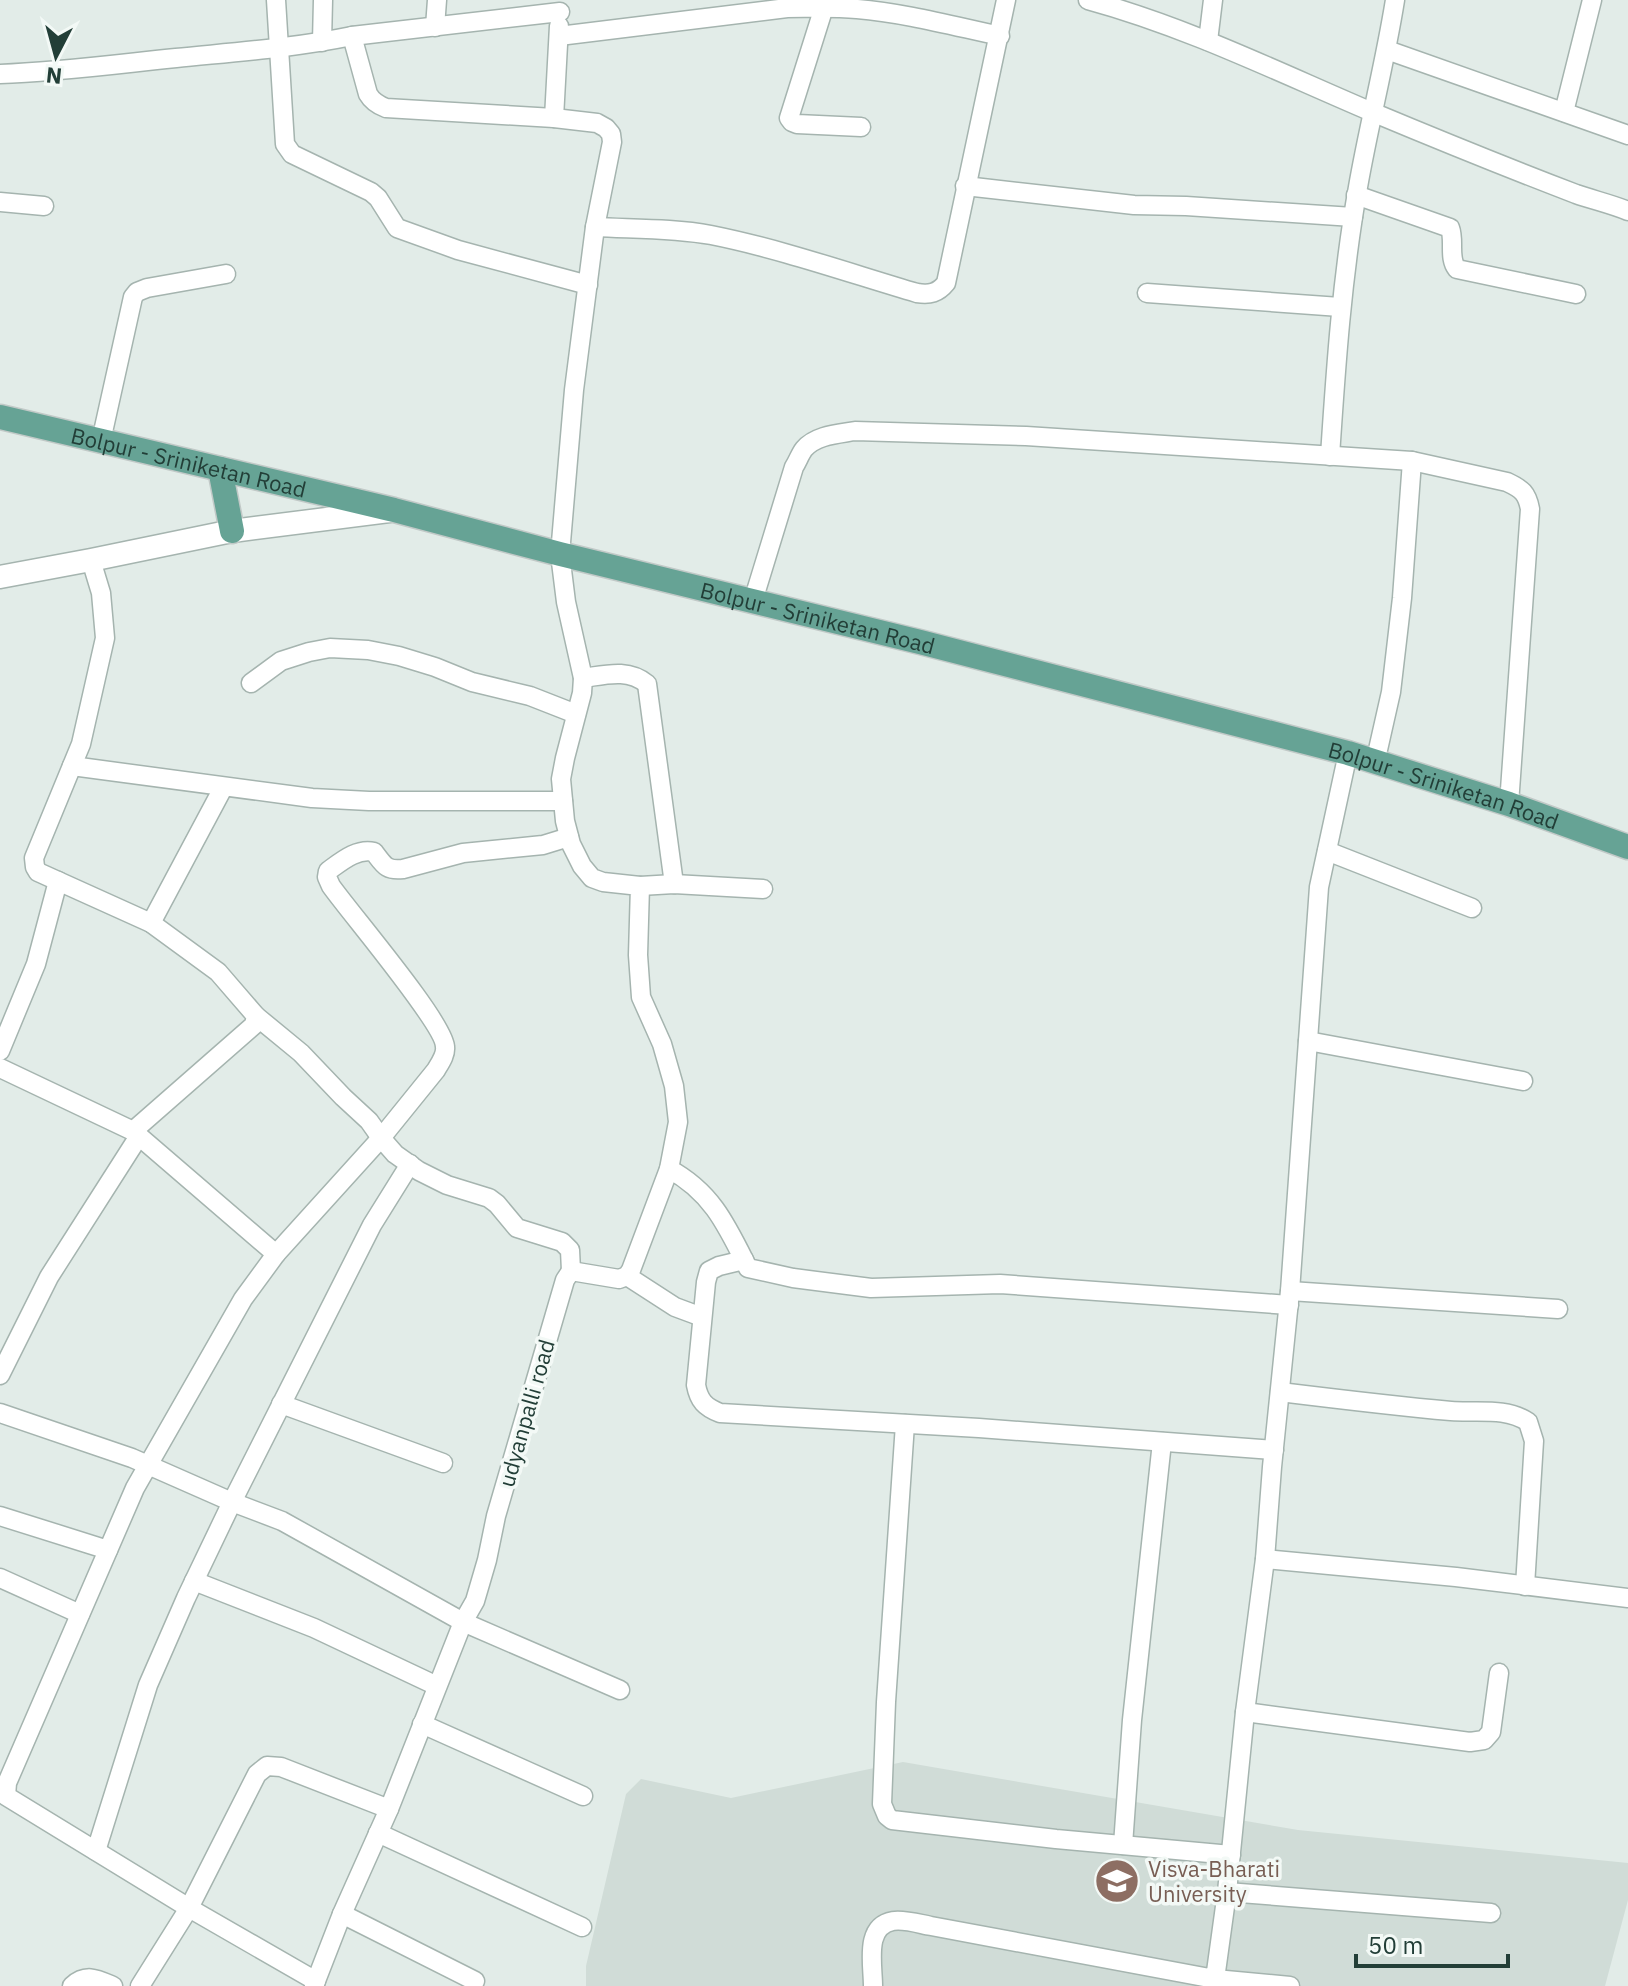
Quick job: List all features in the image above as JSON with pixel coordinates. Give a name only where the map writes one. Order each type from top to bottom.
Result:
[{"type":"main road","name":"Bolpur - Sriniketan Road","points":[[0,417],[394,510],[1348,753],[1509,804],[1628,847]]},
{"type":"main road","points":[[220,469],[232,531]]},
{"type":"street","points":[[276,0],[285,144],[292,154],[371,192],[397,228],[458,250],[588,285]]},
{"type":"street","points":[[322,42],[323,0]]},
{"type":"street","points":[[435,27],[437,0]]},
{"type":"street","points":[[595,227],[711,235],[928,295],[940,290],[946,283],[1006,0]]},
{"type":"street","points":[[1208,41],[1213,0]]},
{"type":"street","points":[[1330,456],[1340,307],[1356,195],[1395,0]]},
{"type":"street","points":[[1564,112],[1592,0]]},
{"type":"street","points":[[1100,2],[1208,41],[1373,112],[1576,194],[1628,211]]},
{"type":"street","points":[[824,7],[789,118],[797,124],[861,127]]},
{"type":"street","points":[[0,74],[278,47],[435,27],[787,8],[911,8],[1000,36]]},
{"type":"street","points":[[554,118],[560,18]]},
{"type":"street","points":[[352,36],[368,94],[379,106],[597,123],[611,134],[595,227],[574,390],[560,554],[566,602],[583,678],[561,779],[565,821],[582,866],[592,878],[603,882],[763,889]]},
{"type":"street","points":[[1387,50],[1628,135]]},
{"type":"street","points":[[965,186],[1134,205],[1353,217]]},
{"type":"street","points":[[1356,195],[1450,228],[1453,264],[1457,269],[1576,294]]},
{"type":"street","points":[[0,202],[44,206]]},
{"type":"street","points":[[101,441],[133,297],[147,288],[226,274]]},
{"type":"street","points":[[1147,293],[1340,307]]},
{"type":"street","points":[[753,601],[794,467],[805,448],[815,440],[855,431],[1026,436],[1412,461],[1507,482],[1521,488],[1530,509],[1509,804]]},
{"type":"street","points":[[1375,763],[1391,692],[1412,461]]},
{"type":"street","points":[[0,577],[232,531],[394,510]]},
{"type":"street","points":[[91,560],[101,593],[105,638],[81,744],[34,858],[38,872],[151,923],[218,972],[256,1016],[301,1053],[369,1121],[395,1154],[447,1185],[489,1198],[517,1228],[562,1242],[570,1250],[571,1271],[619,1279],[631,1270],[669,1169],[678,1122],[674,1086],[662,1044],[641,997],[638,955],[640,886]]},
{"type":"street","points":[[251,683],[281,661],[309,652],[330,648],[368,650],[411,659],[472,682],[530,696],[576,714]]},
{"type":"street","points":[[583,678],[627,674],[638,676],[647,684],[674,884]]},
{"type":"street","points":[[1215,1979],[1265,1559],[1290,1298],[1319,887],[1348,753]]},
{"type":"street","points":[[72,766],[312,798],[563,801]]},
{"type":"street","points":[[151,923],[223,788]]},
{"type":"street","points":[[315,1983],[6,1796],[7,1783],[135,1488],[243,1299],[276,1254],[381,1138],[443,1057],[446,1045],[439,1030],[331,886],[328,871],[364,850],[374,852],[389,869],[403,869],[463,853],[543,845],[569,837]]},
{"type":"street","points":[[1327,851],[1472,908]]},
{"type":"street","points":[[0,1051],[36,964],[58,881]]},
{"type":"street","points":[[0,1375],[49,1277],[136,1134],[254,1025],[256,1016]]},
{"type":"street","points":[[1308,1041],[1523,1081]]},
{"type":"street","points":[[0,1068],[136,1134],[276,1254]]},
{"type":"street","points":[[96,1851],[148,1685],[194,1581],[372,1225],[410,1164]]},
{"type":"street","points":[[669,1169],[688,1179],[716,1207],[748,1268],[771,1274],[871,1288],[1000,1284],[1558,1309]]},
{"type":"street","points":[[744,1260],[709,1271],[706,1282],[696,1385],[699,1399],[708,1408],[720,1413],[1274,1450]]},
{"type":"street","name":"udyanpalli road","points":[[315,1983],[389,1809],[463,1622],[475,1601],[512,1460],[565,1280],[571,1271]]},
{"type":"street","points":[[627,1276],[675,1307],[702,1317]]},
{"type":"street","points":[[1280,1392],[1448,1411],[1503,1412],[1517,1415],[1528,1422],[1534,1441],[1525,1586]]},
{"type":"street","points":[[281,1404],[443,1463]]},
{"type":"street","points":[[0,1413],[132,1458],[282,1521],[463,1622],[620,1690]]},
{"type":"street","points":[[905,1424],[886,1702],[882,1804],[887,1816],[892,1820],[1231,1855]]},
{"type":"street","points":[[1123,1845],[1132,1720],[1162,1442]]},
{"type":"street","points":[[0,1516],[108,1550]]},
{"type":"street","points":[[1265,1559],[1628,1598]]},
{"type":"street","points":[[0,1578],[80,1614]]},
{"type":"street","points":[[194,1581],[314,1628],[437,1686]]},
{"type":"street","points":[[1245,1712],[1470,1742],[1484,1740],[1491,1732],[1499,1673]]},
{"type":"street","points":[[422,1724],[583,1796]]},
{"type":"street","points":[[140,1986],[189,1908],[257,1774],[267,1766],[281,1767],[389,1809]]},
{"type":"street","points":[[378,1833],[582,1927]]},
{"type":"street","points":[[1227,1892],[1491,1913]]},
{"type":"street","points":[[342,1914],[475,1981]]},
{"type":"street","points":[[873,1986],[872,1938],[880,1926],[894,1920],[1215,1979],[1290,1986]]},
{"type":"street","points":[[72,1986],[85,1977],[113,1986]]},
{"type":"shaded area","name":"Visva-Bharati University","points":[[903,1762],[1298,1830],[1628,1863],[1628,1900],[1605,1986],[586,1986],[586,1966],[626,1794],[641,1779],[731,1798]]},
{"type":"place","name":"Visva-Bharati University","points":[[1117,1881]]}]
